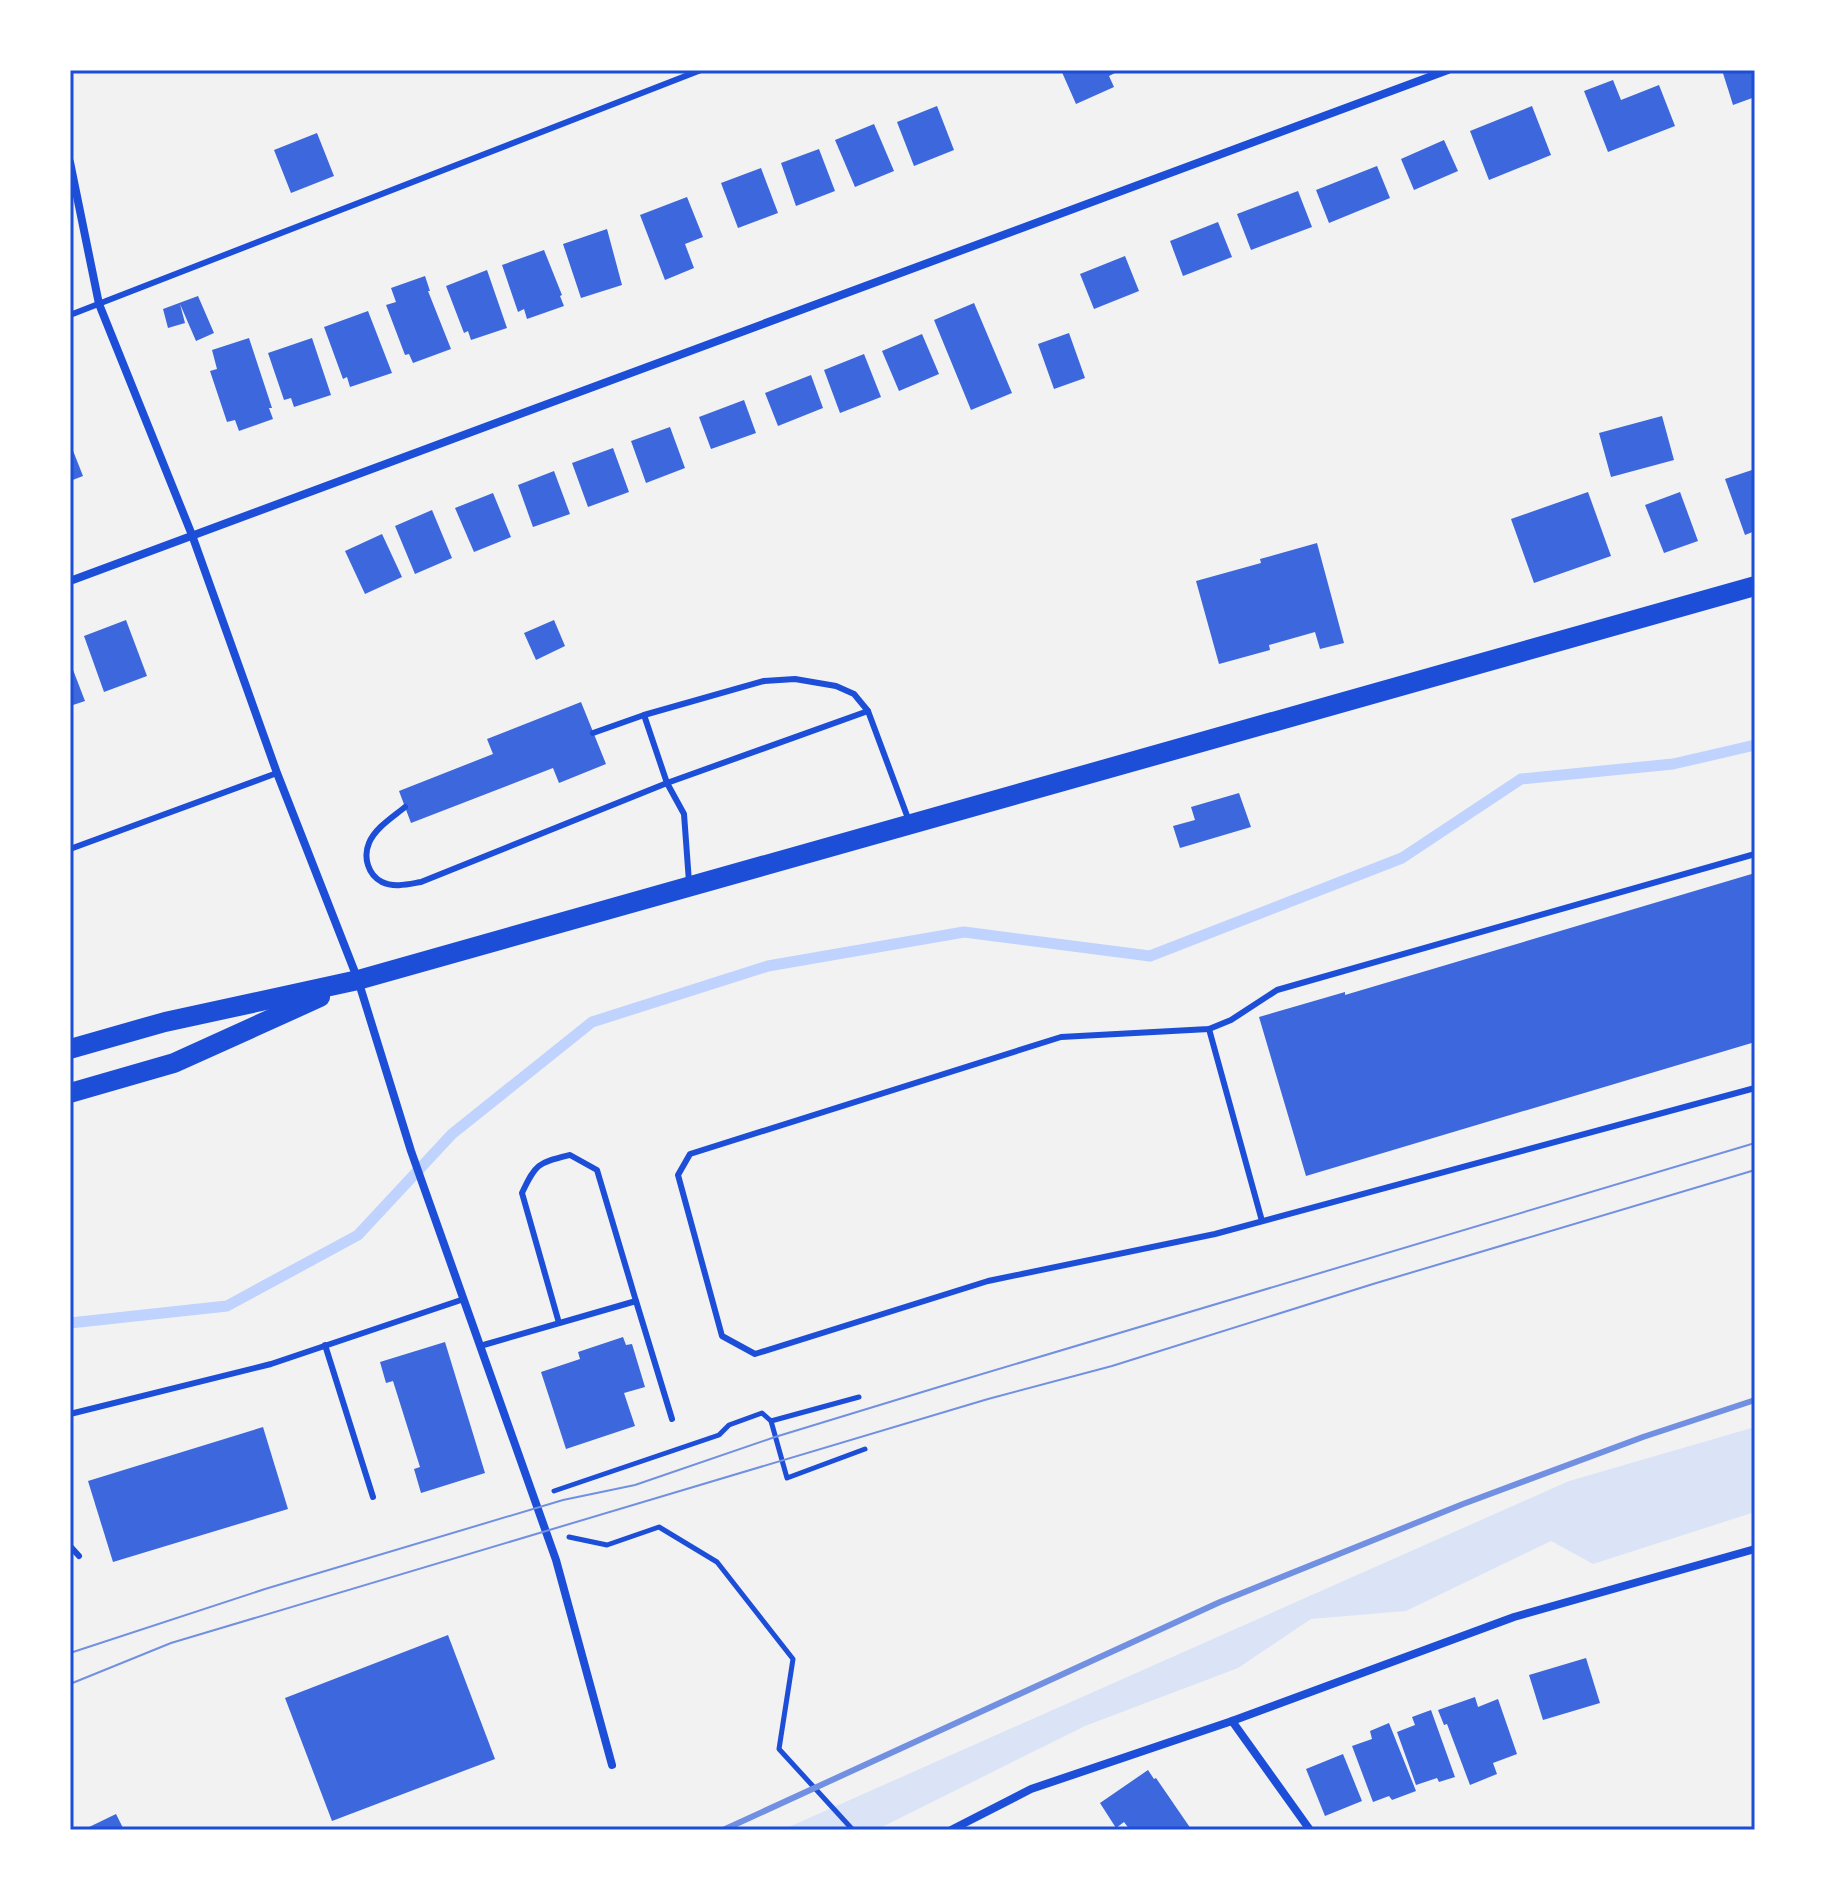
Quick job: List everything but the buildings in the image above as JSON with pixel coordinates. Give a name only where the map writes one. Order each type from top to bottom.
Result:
[{"type":"main road","points":[[70,1049],[165,1022],[358,980],[1755,586]]},
{"type":"main road","points":[[70,1093],[174,1063],[358,980]]},
{"type":"street","points":[[70,581],[1448,70]]},
{"type":"street","points":[[70,162],[99,304],[192,535],[277,773],[358,980],[411,1151],[556,1560],[612,1765]]},
{"type":"street","points":[[951,1830],[1031,1789],[1232,1721],[1514,1617],[1755,1549]]},
{"type":"street","points":[[1232,1721],[1310,1830]]},
{"type":"lane","points":[[70,315],[701,70]]},
{"type":"lane","points":[[593,733],[764,681],[795,679],[836,686],[854,694],[868,711],[910,824]]},
{"type":"lane","points":[[405,807],[369,842],[366,856],[368,868],[381,882],[401,885],[421,882],[667,783],[868,711]]},
{"type":"lane","points":[[644,715],[667,783],[684,814],[689,885]]},
{"type":"lane","points":[[70,849],[277,773]]},
{"type":"lane","points":[[1755,854],[1277,990],[1231,1020],[1209,1029],[1061,1037],[690,1154],[678,1175],[722,1336],[755,1354],[988,1281],[1215,1234],[1755,1088]]},
{"type":"lane","points":[[1209,1029],[1262,1221]]},
{"type":"lane","points":[[559,1323],[522,1193],[531,1173],[541,1163],[570,1155],[597,1170],[672,1419]]},
{"type":"lane","points":[[70,1414],[271,1364],[464,1299]]},
{"type":"lane","points":[[480,1346],[636,1301]]},
{"type":"lane","points":[[325,1345],[373,1497]]},
{"type":"lane","points":[[70,1546],[79,1556]]},
{"type":"path","points":[[771,1421],[859,1397]]},
{"type":"path","points":[[534,1499],[719,1435],[729,1425],[762,1413],[771,1421],[787,1478],[865,1449]]},
{"type":"path","points":[[568,1537],[607,1545],[659,1527],[717,1562],[793,1659],[779,1749],[853,1830]]},
{"type":"shaded area","points":[[1755,1427],[1755,1512],[1593,1564],[1551,1541],[1406,1611],[1311,1619],[1238,1668],[1085,1726],[878,1830],[782,1830],[1569,1481]]},
{"type":"waterway","points":[[70,1323],[227,1306],[358,1235],[452,1134],[592,1022],[768,966],[964,932],[1150,956],[1402,858],[1521,779],[1673,764],[1755,745]]},
{"type":"tram line","points":[[70,1653],[265,1589],[563,1500],[635,1485],[775,1437],[942,1386],[1755,1143]]},
{"type":"tram line","points":[[70,1684],[171,1643],[988,1399],[1112,1366],[1755,1170]]},
{"type":"railway","points":[[723,1830],[1220,1602],[1463,1504],[1643,1437],[1755,1400]]}]
